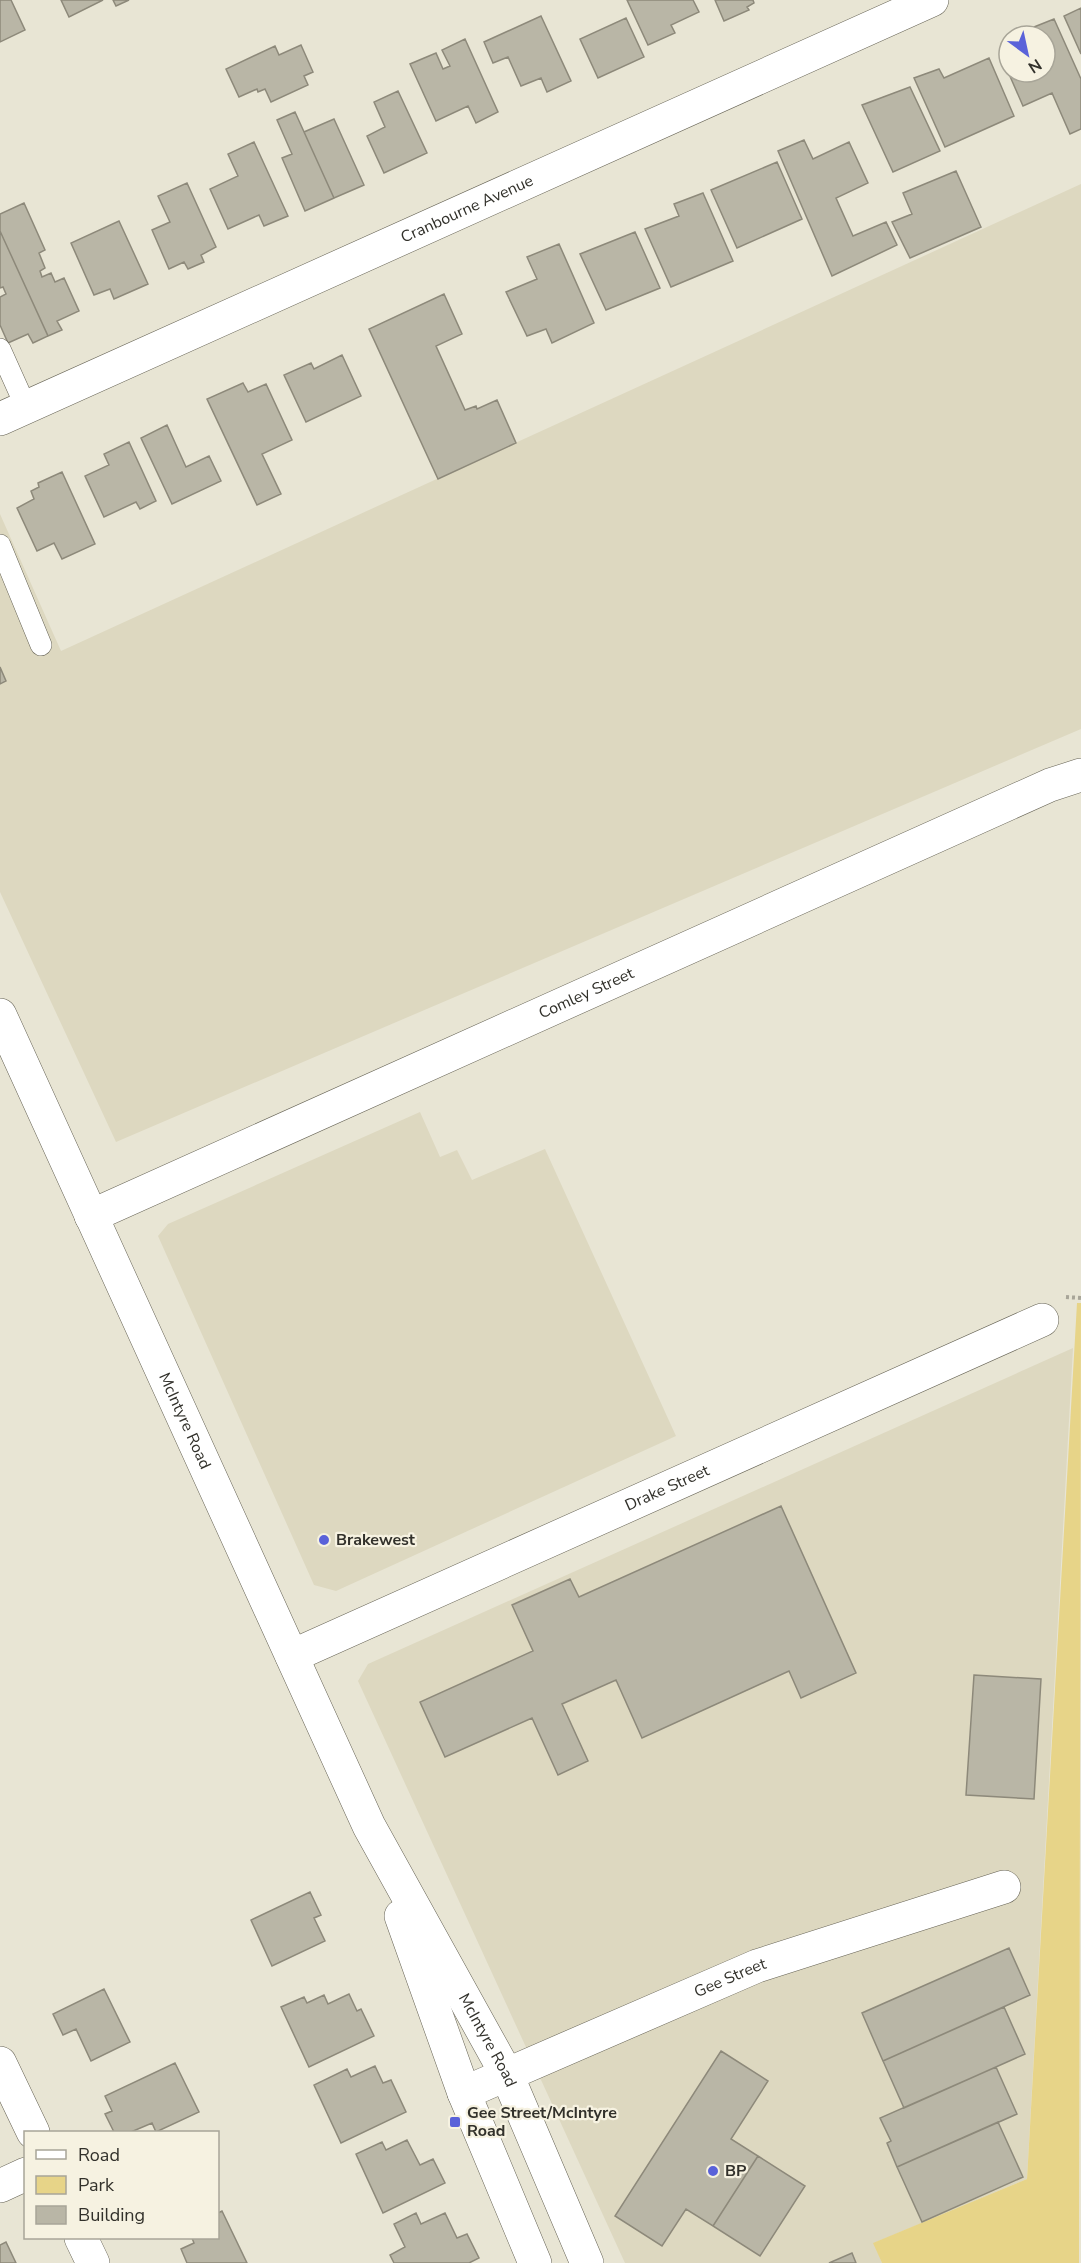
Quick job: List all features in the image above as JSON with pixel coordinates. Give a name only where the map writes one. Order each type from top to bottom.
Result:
[{"type":"street","name":"Cranbourne Avenue","points":[[13,413],[932,0]]},
{"type":"street","name":"Comley Street","points":[[91,1216],[1039,790],[1081,775]]},
{"type":"street","name":"McIntyre Road","points":[[0,1015],[369,1826],[507,2075],[587,2263]]},
{"type":"street","name":"Drake Street","points":[[292,1656],[1041,1320]]},
{"type":"street","name":"McIntyre Road","points":[[369,1826],[464,2093],[535,2263]]},
{"type":"street","name":"Gee Street","points":[[464,2093],[757,1966],[1004,1887]]},
{"type":"street","points":[[0,2063],[32,2131]]},
{"type":"street","points":[[0,2186],[24,2175]]},
{"type":"street","points":[[81,2239],[93,2263]]},
{"type":"lane","points":[[0,349],[13,413]]},
{"type":"lane","points":[[0,544],[41,645]]},
{"type":"shaded area","points":[[1081,184],[1081,729],[116,1142],[0,892],[0,514],[61,651]]},
{"type":"shaded area","points":[[420,1112],[440,1157],[457,1150],[472,1180],[545,1149],[676,1436],[336,1591],[314,1585],[158,1236],[168,1224]]},
{"type":"shaded area","points":[[1073,1348],[1027,2179],[874,2243],[882,2263],[625,2263],[358,1681],[368,1664]]},
{"type":"green space","points":[[1077,1303],[1081,1303],[1079,2263],[882,2263],[873,2243],[1027,2179]]},
{"type":"building","points":[[0,0],[11,0],[25,30],[0,42]]},
{"type":"building","points":[[61,0],[103,0],[69,17]]},
{"type":"building","points":[[113,0],[129,0],[116,6]]},
{"type":"building","points":[[627,0],[693,0],[699,12],[671,25],[675,33],[648,45]]},
{"type":"building","points":[[715,0],[753,0],[754,3],[747,7],[749,10],[724,21]]},
{"type":"building","points":[[1081,8],[1081,54],[1064,16]]},
{"type":"building","points":[[541,16],[571,81],[547,92],[541,78],[521,86],[508,57],[493,63],[484,42]]},
{"type":"building","points":[[626,18],[644,57],[598,78],[580,39]]},
{"type":"building","points":[[1054,19],[1056,24],[1042,24]]},
{"type":"building","points":[[1057,26],[1081,79],[1081,129],[1070,134],[1052,93],[1023,106],[1013,84],[1057,84]]},
{"type":"building","points":[[465,39],[498,112],[476,123],[468,106],[436,121],[410,64],[436,53],[443,69],[450,66],[442,50]]},
{"type":"building","points":[[301,45],[313,72],[304,76],[308,85],[271,102],[265,89],[258,92],[257,89],[239,97],[226,69],[275,46],[279,55]]},
{"type":"building","points":[[989,58],[997,77],[997,84],[1000,84],[1014,116],[945,147],[914,78],[939,69],[944,78]]},
{"type":"building","points":[[910,87],[940,151],[893,172],[862,105]]},
{"type":"building","points":[[398,91],[427,153],[384,173],[367,136],[385,127],[374,102]]},
{"type":"building","points":[[295,112],[334,198],[305,211],[282,158],[292,154],[277,120]]},
{"type":"building","points":[[334,119],[364,185],[334,198],[304,132]]},
{"type":"building","points":[[804,140],[813,159],[849,142],[868,183],[836,198],[853,236],[886,222],[897,245],[832,276],[778,151]]},
{"type":"building","points":[[254,142],[288,216],[264,226],[259,215],[228,229],[210,189],[238,176],[228,154]]},
{"type":"building","points":[[777,162],[802,219],[737,248],[711,190]]},
{"type":"building","points":[[956,171],[981,227],[910,258],[892,222],[912,214],[903,193]]},
{"type":"building","points":[[187,183],[216,247],[201,255],[204,262],[188,269],[184,262],[169,269],[152,230],[170,222],[158,196]]},
{"type":"building","points":[[703,193],[733,261],[671,287],[645,229],[679,216],[674,204]]},
{"type":"building","points":[[24,203],[45,250],[39,253],[45,268],[40,271],[42,277],[51,273],[55,282],[64,278],[79,311],[57,321],[62,330],[48,336],[0,231],[0,214]]},
{"type":"building","points":[[119,221],[148,284],[114,299],[110,289],[94,295],[71,243]]},
{"type":"building","points":[[0,231],[48,336],[33,343],[28,334],[8,343],[0,325],[0,297],[6,294],[3,287],[0,288]]},
{"type":"building","points":[[635,232],[660,288],[606,310],[580,254]]},
{"type":"building","points":[[559,244],[594,323],[552,343],[546,329],[527,336],[506,292],[537,279],[527,257]]},
{"type":"building","points":[[444,294],[462,334],[436,346],[465,410],[476,406],[477,409],[497,400],[516,443],[438,479],[369,329]]},
{"type":"building","points":[[342,355],[361,396],[306,422],[284,375],[311,363],[314,369]]},
{"type":"building","points":[[243,383],[248,392],[266,384],[292,440],[262,454],[281,494],[257,505],[207,399]]},
{"type":"building","points":[[167,425],[186,467],[209,456],[221,481],[172,504],[141,438]]},
{"type":"building","points":[[129,442],[156,501],[140,509],[136,502],[104,517],[85,476],[109,465],[104,454]]},
{"type":"building","points":[[62,472],[95,544],[62,559],[54,543],[37,551],[17,508],[34,499],[31,491],[39,487],[38,483]]},
{"type":"building","points":[[0,667],[6,681],[0,684]]},
{"type":"building","points":[[781,1506],[856,1673],[801,1698],[789,1671],[642,1738],[616,1680],[562,1704],[588,1761],[558,1775],[532,1718],[445,1757],[420,1702],[533,1651],[512,1605],[570,1579],[579,1597]]},
{"type":"building","points":[[974,1675],[1041,1679],[1034,1799],[966,1795]]},
{"type":"building","points":[[310,1892],[321,1915],[314,1918],[325,1941],[272,1966],[251,1920]]},
{"type":"building","points":[[1009,1948],[1030,1995],[883,2061],[862,2013]]},
{"type":"building","points":[[104,1989],[130,2042],[91,2061],[76,2029],[63,2035],[53,2014]]},
{"type":"building","points":[[349,1994],[357,2011],[361,2009],[374,2036],[309,2067],[281,2007],[304,1997],[307,2003],[324,1995],[328,2004]]},
{"type":"building","points":[[1004,2007],[1025,2054],[904,2108],[883,2061]]},
{"type":"building","points":[[721,2051],[768,2081],[731,2139],[758,2156],[713,2226],[686,2209],[662,2246],[615,2216]]},
{"type":"building","points":[[175,2063],[199,2112],[158,2131],[156,2131],[152,2123],[133,2131],[114,2131],[105,2114],[112,2111],[105,2096]]},
{"type":"building","points":[[375,2066],[383,2083],[391,2080],[406,2112],[341,2143],[314,2085],[347,2069],[351,2077]]},
{"type":"building","points":[[996,2067],[1017,2114],[897,2167],[887,2143],[891,2141],[880,2118]]},
{"type":"building","points":[[998,2122],[1023,2177],[922,2222],[897,2167]]},
{"type":"building","points":[[407,2140],[420,2165],[433,2159],[445,2183],[383,2213],[356,2154],[382,2142],[386,2150]]},
{"type":"building","points":[[758,2156],[805,2186],[760,2256],[713,2226]]},
{"type":"building","points":[[222,2211],[247,2263],[187,2263],[181,2249],[194,2243],[192,2239],[219,2239],[219,2212]]},
{"type":"building","points":[[416,2213],[421,2224],[445,2213],[457,2238],[467,2234],[479,2258],[469,2263],[394,2263],[390,2255],[405,2247],[394,2224]]},
{"type":"building","points":[[6,2242],[16,2263],[0,2263],[0,2245]]},
{"type":"building","points":[[852,2253],[856,2263],[829,2263]]},
{"type":"place","name":"Brakewest","points":[[324,1540]]},
{"type":"place","name":"Gee Street/McIntyre Road","points":[[455,2122]]},
{"type":"place","name":"BP","points":[[713,2171]]}]
